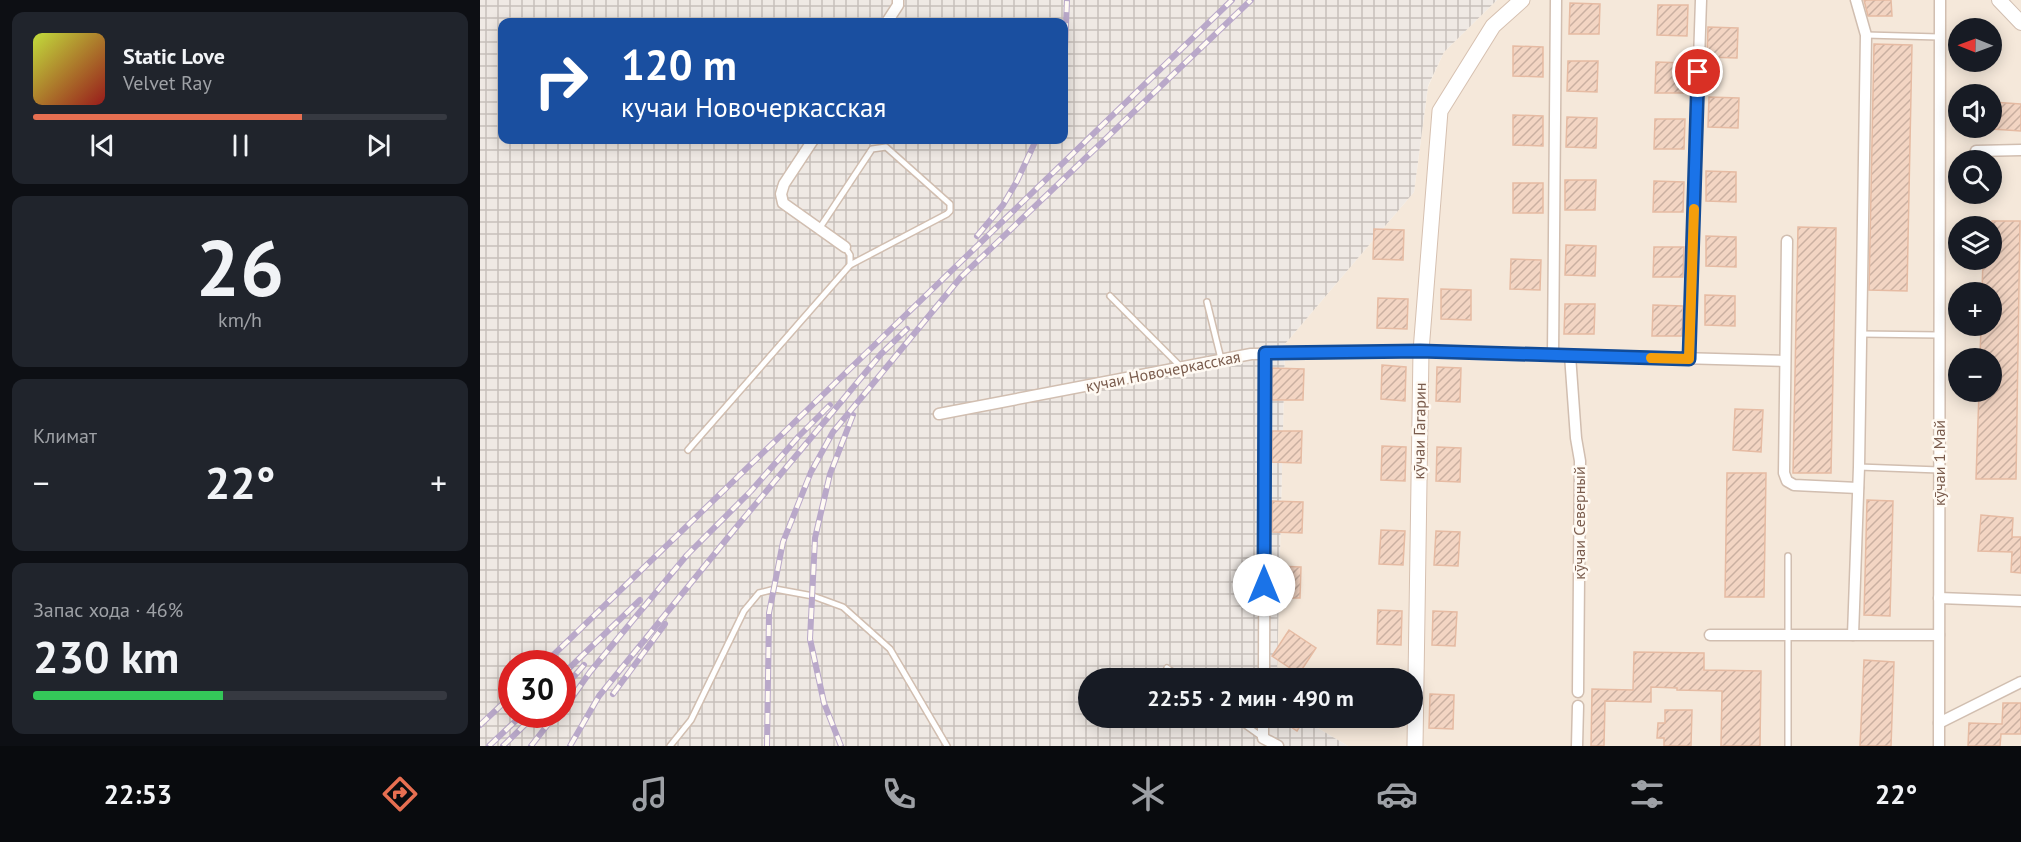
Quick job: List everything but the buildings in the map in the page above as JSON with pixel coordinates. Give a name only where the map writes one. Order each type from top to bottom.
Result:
[{"type":"main road","name":"кӯчаи Гагарин","points":[[1415,746],[1420,351],[1440,111],[1493,26],[1522,0]]},
{"type":"street","points":[[890,18],[898,5],[898,0]]},
{"type":"street","points":[[1553,355],[1556,0]]},
{"type":"street","points":[[1689,359],[1701,0]]},
{"type":"street","points":[[1853,635],[1862,334],[1866,35],[1857,0]]},
{"type":"street","name":"кӯчаи 1 Май","points":[[1939,746],[1940,0]]},
{"type":"street","points":[[1999,0],[2021,23]]},
{"type":"street","points":[[810,144],[784,184],[781,194],[783,203],[845,248]]},
{"type":"street","points":[[2002,150],[2021,150]]},
{"type":"street","points":[[1787,241],[1784,473],[1787,481],[1794,485],[1858,488]]},
{"type":"street","name":"кучаи Новочеркасская","points":[[939,414],[1221,359],[1265,353],[1420,351],[1785,361]]},
{"type":"street","points":[[1264,668],[1265,353]]},
{"type":"street","name":"кӯчаи Северный","points":[[1570,355],[1576,438],[1580,461],[1578,692]]},
{"type":"street","points":[[1939,598],[2021,601]]},
{"type":"street","points":[[1710,635],[1939,635]]},
{"type":"street","points":[[1939,723],[2021,682]]},
{"type":"street","points":[[1577,746],[1578,706]]},
{"type":"street","points":[[1263,728],[1263,738],[1278,746]]},
{"type":"lane","points":[[1866,35],[1939,37]]},
{"type":"lane","points":[[688,450],[850,265],[947,214],[950,211],[950,204],[886,147],[879,147],[872,149],[819,229]]},
{"type":"lane","points":[[845,248],[850,255],[850,265]]},
{"type":"lane","points":[[1110,296],[1181,367]]},
{"type":"lane","points":[[1207,302],[1221,359]]},
{"type":"lane","points":[[1862,334],[1939,335]]},
{"type":"lane","points":[[1859,467],[1939,470]]},
{"type":"lane","points":[[1788,556],[1788,746]]},
{"type":"lane","points":[[670,746],[691,720],[744,611],[759,593],[775,589],[813,596],[843,607],[890,649],[948,746]]},
{"type":"lane","points":[[1249,728],[1263,738]]},
{"type":"shaded area","points":[[480,0],[1497,0],[1444,52],[1428,86],[1414,192],[1285,344],[1277,668],[1078,668],[1078,728],[1318,728],[1348,746],[480,746]]},
{"type":"shaded area","points":[[1497,0],[2021,0],[2021,746],[1348,746],[1318,728],[1423,728],[1423,668],[1277,668],[1285,344],[1414,192],[1428,87],[1444,52]]},
{"type":"railway","points":[[1066,18],[1067,0]]},
{"type":"railway","points":[[558,650],[1232,0]]},
{"type":"railway","points":[[767,746],[769,613],[783,542],[811,472],[833,432],[961,277],[1251,0]]},
{"type":"railway","points":[[977,236],[1003,205],[1034,144]]},
{"type":"railway","points":[[570,746],[599,696],[881,354],[907,329]]},
{"type":"railway","points":[[576,692],[687,555],[751,491],[799,436],[830,405]]},
{"type":"railway","points":[[841,746],[824,703],[810,639],[815,538],[830,474],[853,415]]},
{"type":"railway","points":[[576,662],[640,600]]},
{"type":"railway","points":[[613,694],[665,624]]},
{"type":"railway","points":[[576,674],[584,665]]},
{"type":"railway","points":[[480,725],[498,708]]},
{"type":"railway","points":[[489,746],[508,728]]},
{"type":"railway","points":[[503,746],[522,728]]},
{"type":"railway","points":[[531,746],[545,728]]},
{"type":"slow traffic","points":[[1651,358],[1689,359],[1694,209]]},
{"type":"route","points":[[1264,585],[1265,353],[1420,351],[1689,359],[1698,72]]}]
